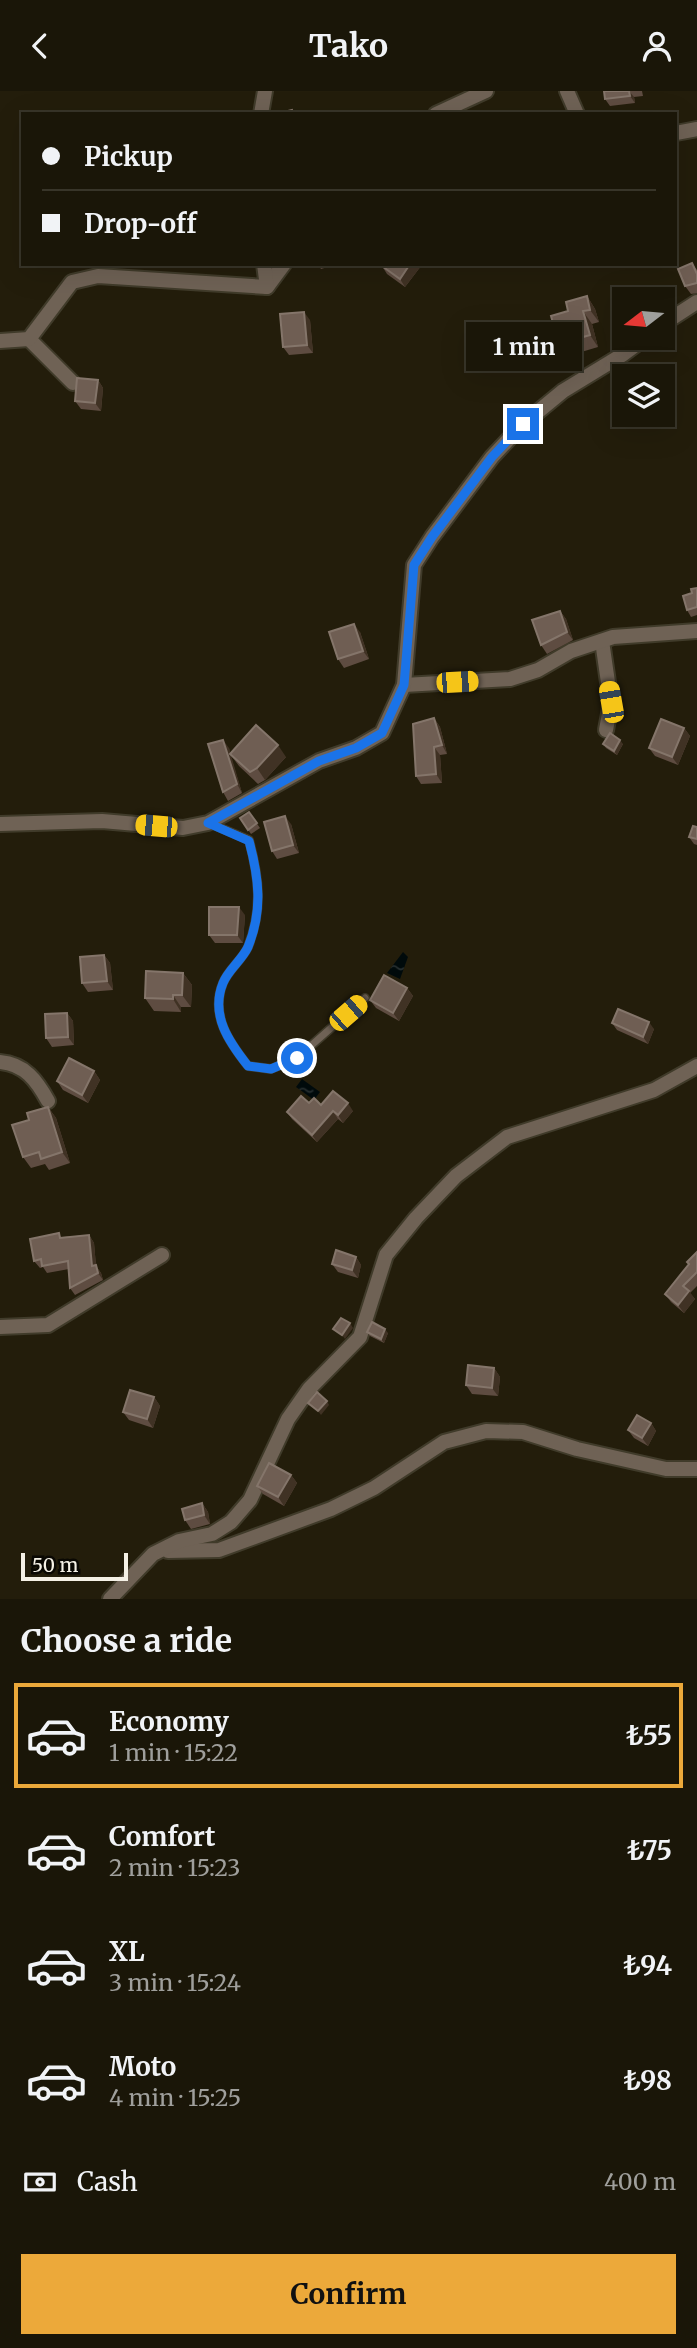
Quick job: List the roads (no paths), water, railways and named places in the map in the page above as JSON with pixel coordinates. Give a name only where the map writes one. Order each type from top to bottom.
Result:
[{"type":"street","points":[[261,112],[265,91]]},
{"type":"street","points":[[440,112],[486,91]]},
{"type":"street","points":[[568,91],[576,112]]},
{"type":"street","points":[[677,133],[697,129]]},
{"type":"street","points":[[264,266],[267,287]]},
{"type":"street","points":[[267,287],[283,266]]},
{"type":"street","points":[[29,339],[72,282],[98,276],[267,287]]},
{"type":"street","points":[[676,316],[697,302]]},
{"type":"street","points":[[0,341],[29,339],[73,383]]},
{"type":"street","points":[[0,824],[102,821],[183,828],[208,823],[319,761],[356,748],[382,733],[404,685],[414,565],[432,537],[492,457],[523,424],[563,391],[629,350]]},
{"type":"street","points":[[404,685],[510,679],[538,670],[571,651],[613,637],[697,631]]},
{"type":"street","points":[[602,641],[611,702],[606,730]]},
{"type":"street","points":[[0,1062],[13,1063],[36,1079],[48,1101]]},
{"type":"street","points":[[110,1599],[153,1554],[179,1541],[212,1534],[231,1522],[250,1500],[288,1419],[310,1389],[360,1338],[386,1255],[456,1176],[507,1137],[654,1090],[697,1066]]},
{"type":"street","points":[[0,1327],[48,1325],[162,1255]]},
{"type":"street","points":[[153,1554],[182,1549],[219,1550],[331,1509],[373,1488],[444,1442],[486,1431],[523,1432],[577,1449],[666,1469],[697,1469]]},
{"type":"lane","points":[[208,823],[249,841],[258,874],[257,914],[247,949],[223,982],[217,1010],[232,1046],[248,1066],[271,1069],[297,1058],[365,998]]},
{"type":"water","points":[[403,952],[408,957],[400,979],[387,973]]},
{"type":"water","points":[[302,1079],[320,1092],[314,1100],[296,1087]]}]
